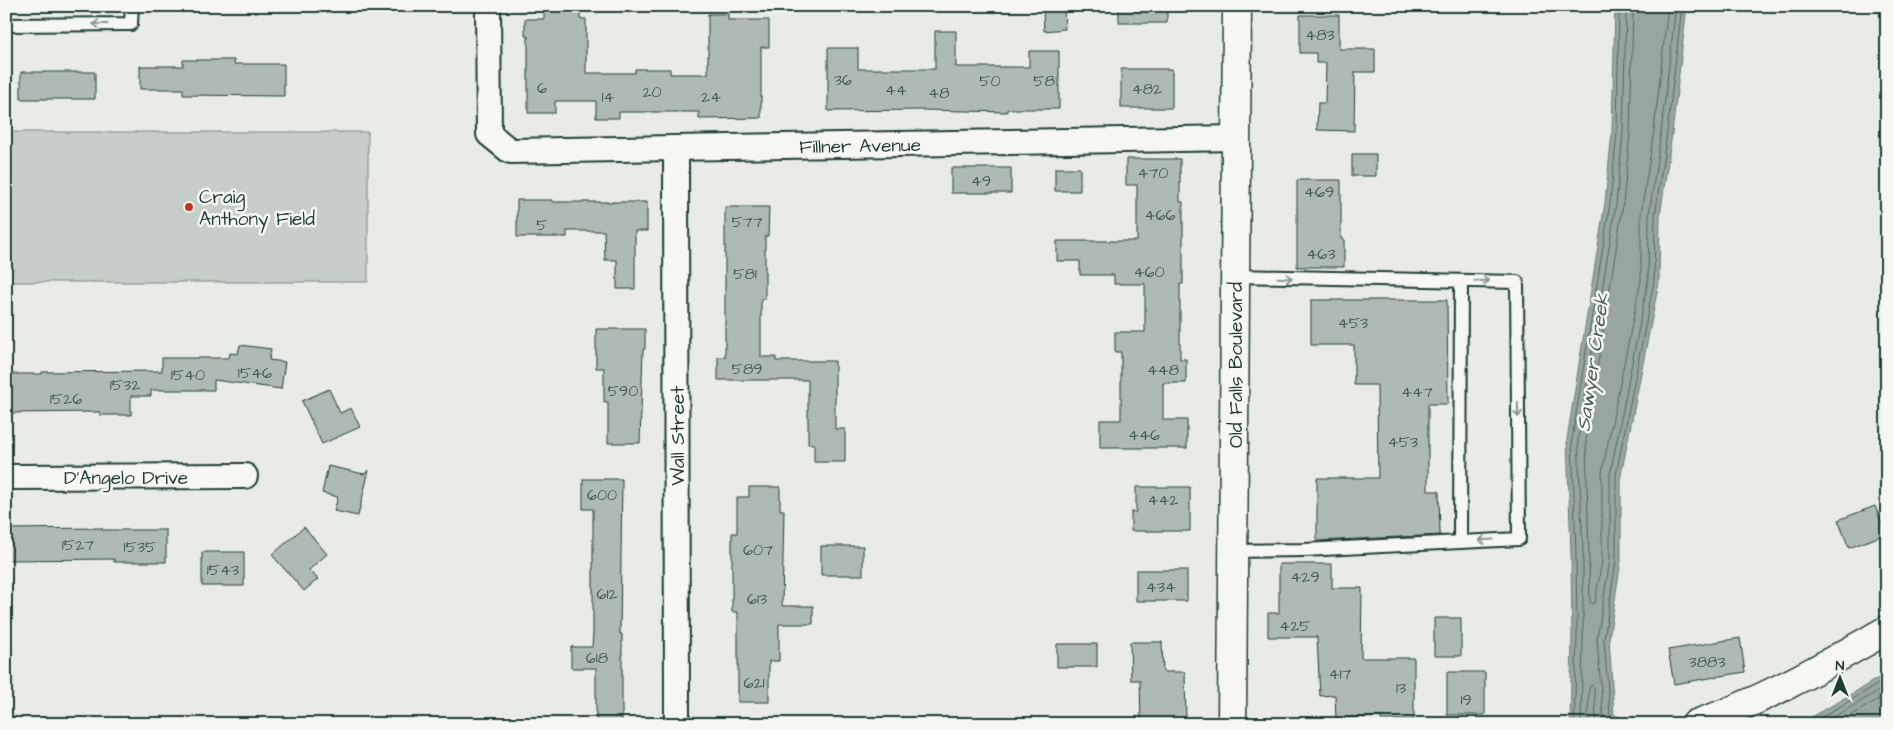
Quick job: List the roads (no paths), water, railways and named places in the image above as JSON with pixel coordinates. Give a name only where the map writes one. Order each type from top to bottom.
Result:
[{"type":"street","name":"Fillner Avenue","points":[[488,6],[488,134],[510,151],[1237,138]]},
{"type":"street","name":"Old Falls Boulevard","points":[[1232,724],[1237,6]]},
{"type":"street","name":"Wall Street","points":[[676,148],[677,724]]},
{"type":"street","name":"D'Angelo Drive","points":[[6,477],[245,476]]},
{"type":"street","points":[[1696,724],[1720,716],[1773,693],[1887,630]]},
{"type":"lane","points":[[6,25],[131,24],[132,6]]},
{"type":"lane","points":[[1234,551],[1304,550],[1519,539],[1517,282],[1236,276]]},
{"type":"lane","points":[[1460,542],[1461,281]]},
{"type":"water","name":"Sawyer Creek","points":[[1615,6],[1687,6],[1660,216],[1659,282],[1621,475],[1621,561],[1609,638],[1614,715],[1623,718],[1624,724],[1570,724],[1572,638],[1567,439],[1605,203],[1612,132]]},
{"type":"water","points":[[1887,673],[1887,724],[1800,724],[1802,723]]},
{"type":"place","name":"Craig Anthony Field","points":[[189,207]]}]
